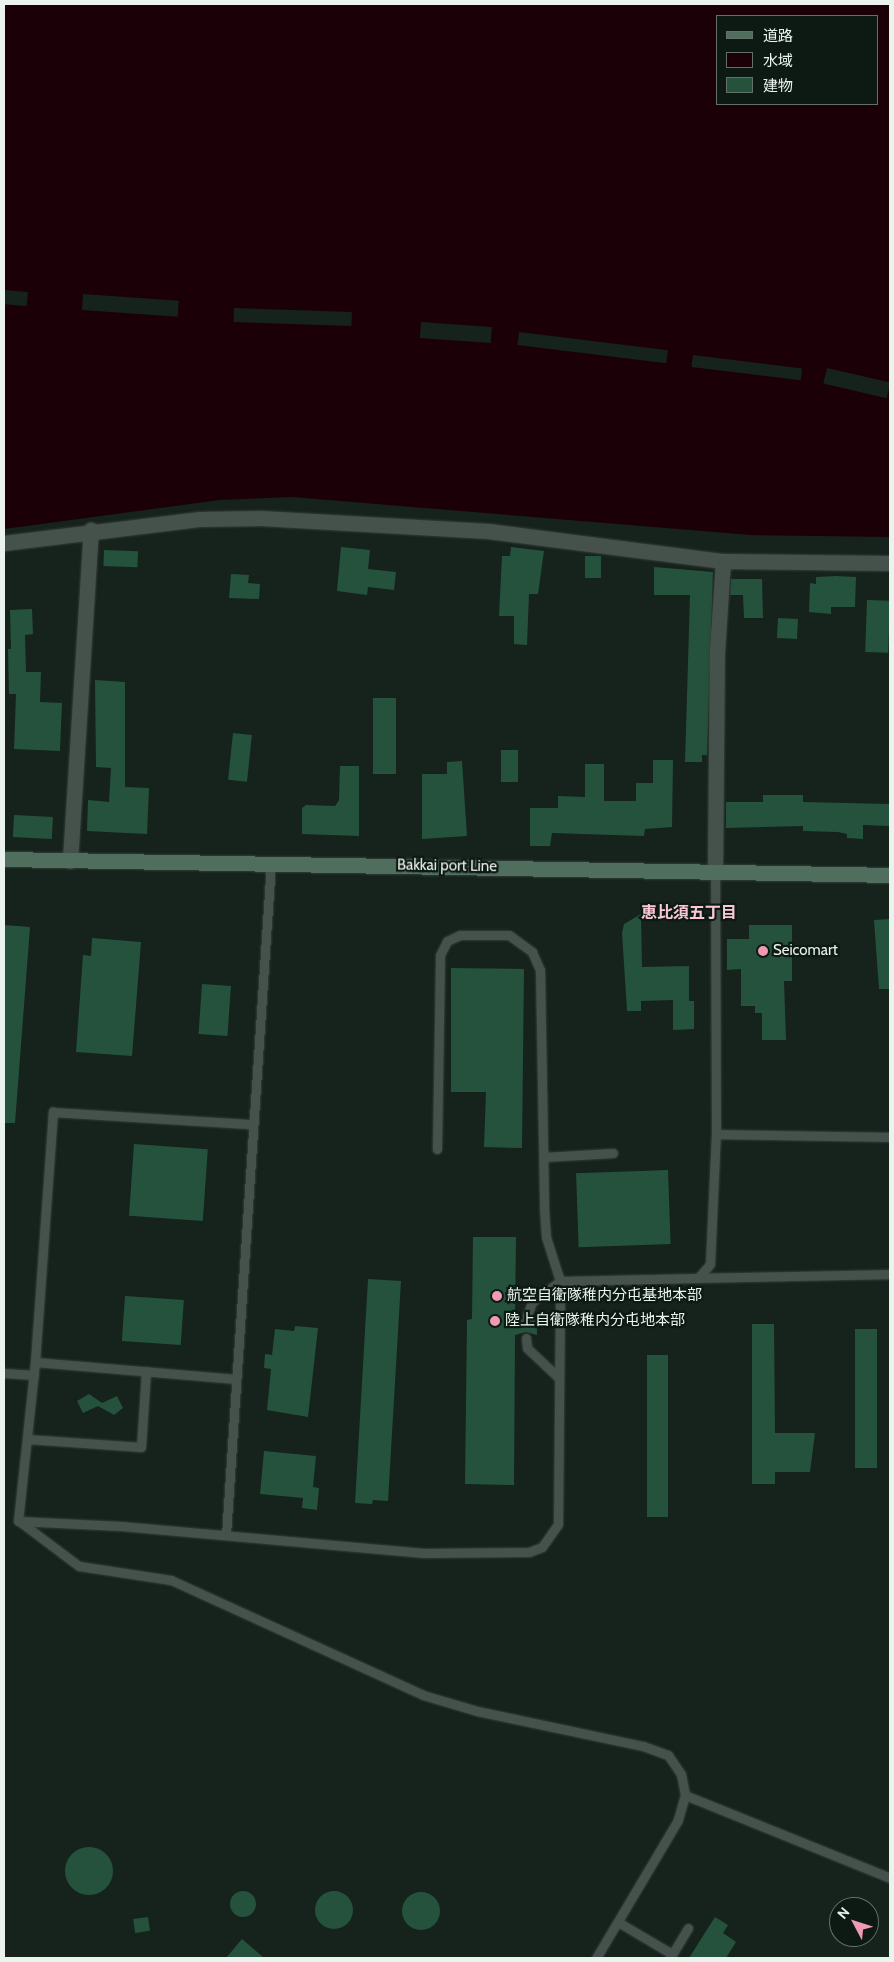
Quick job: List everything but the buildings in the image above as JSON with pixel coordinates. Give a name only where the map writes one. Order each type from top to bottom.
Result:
[{"type":"main road","name":"Bakkai port Line","points":[[4,859],[890,875]]},
{"type":"street","points":[[4,543],[91,530],[199,519],[260,518],[488,531],[723,561],[890,563]]},
{"type":"street","points":[[70,861],[91,530]]},
{"type":"street","points":[[715,872],[717,651],[723,561]]},
{"type":"lane","points":[[226,1535],[252,1124],[271,863]]},
{"type":"lane","points":[[698,1278],[710,1264],[712,1248],[716,1134],[715,872]]},
{"type":"lane","points":[[18,1521],[226,1535],[424,1553],[528,1552],[542,1547],[558,1524],[560,1281],[546,1237],[540,970],[532,952],[509,935],[460,935],[447,941],[440,955],[437,1149]]},
{"type":"lane","points":[[18,1521],[34,1375],[53,1112],[252,1124]]},
{"type":"lane","points":[[716,1134],[890,1137]]},
{"type":"lane","points":[[544,1157],[613,1153]]},
{"type":"lane","points":[[527,1316],[532,1302],[560,1281],[890,1274]]},
{"type":"lane","points":[[526,1338],[527,1348],[559,1378]]},
{"type":"lane","points":[[35,1362],[236,1379]]},
{"type":"lane","points":[[27,1439],[141,1447],[146,1371]]},
{"type":"lane","points":[[4,1372],[34,1375]]},
{"type":"lane","points":[[18,1521],[79,1566],[171,1580],[422,1695],[477,1711],[643,1746],[668,1755],[681,1774],[685,1795],[678,1820],[596,1958]]},
{"type":"lane","points":[[685,1795],[890,1878]]},
{"type":"lane","points":[[618,1922],[671,1956],[688,1928]]},
{"type":"water","points":[[4,4],[890,4],[890,537],[751,535],[292,497],[220,500],[4,529]]},
{"type":"pier","points":[[4,290],[28,292],[27,306],[4,304]]},
{"type":"pier","points":[[83,294],[179,301],[178,317],[82,310]]},
{"type":"pier","points":[[234,308],[352,312],[351,326],[234,322]]},
{"type":"pier","points":[[421,322],[492,327],[491,343],[420,338]]},
{"type":"pier","points":[[519,332],[668,350],[666,363],[517,345]]},
{"type":"pier","points":[[693,355],[802,368],[801,380],[692,367]]},
{"type":"pier","points":[[827,368],[890,383],[887,398],[823,384]]},
{"type":"place","name":"Seicomart","points":[[763,951]]},
{"type":"place","name":"航空自衛隊稚内分屯基地本部","points":[[497,1296]]},
{"type":"place","name":"陸上自衛隊稚内分屯地本部","points":[[495,1321]]},
{"type":"district","name":"恵比須五丁目","points":[[689,913]]}]
